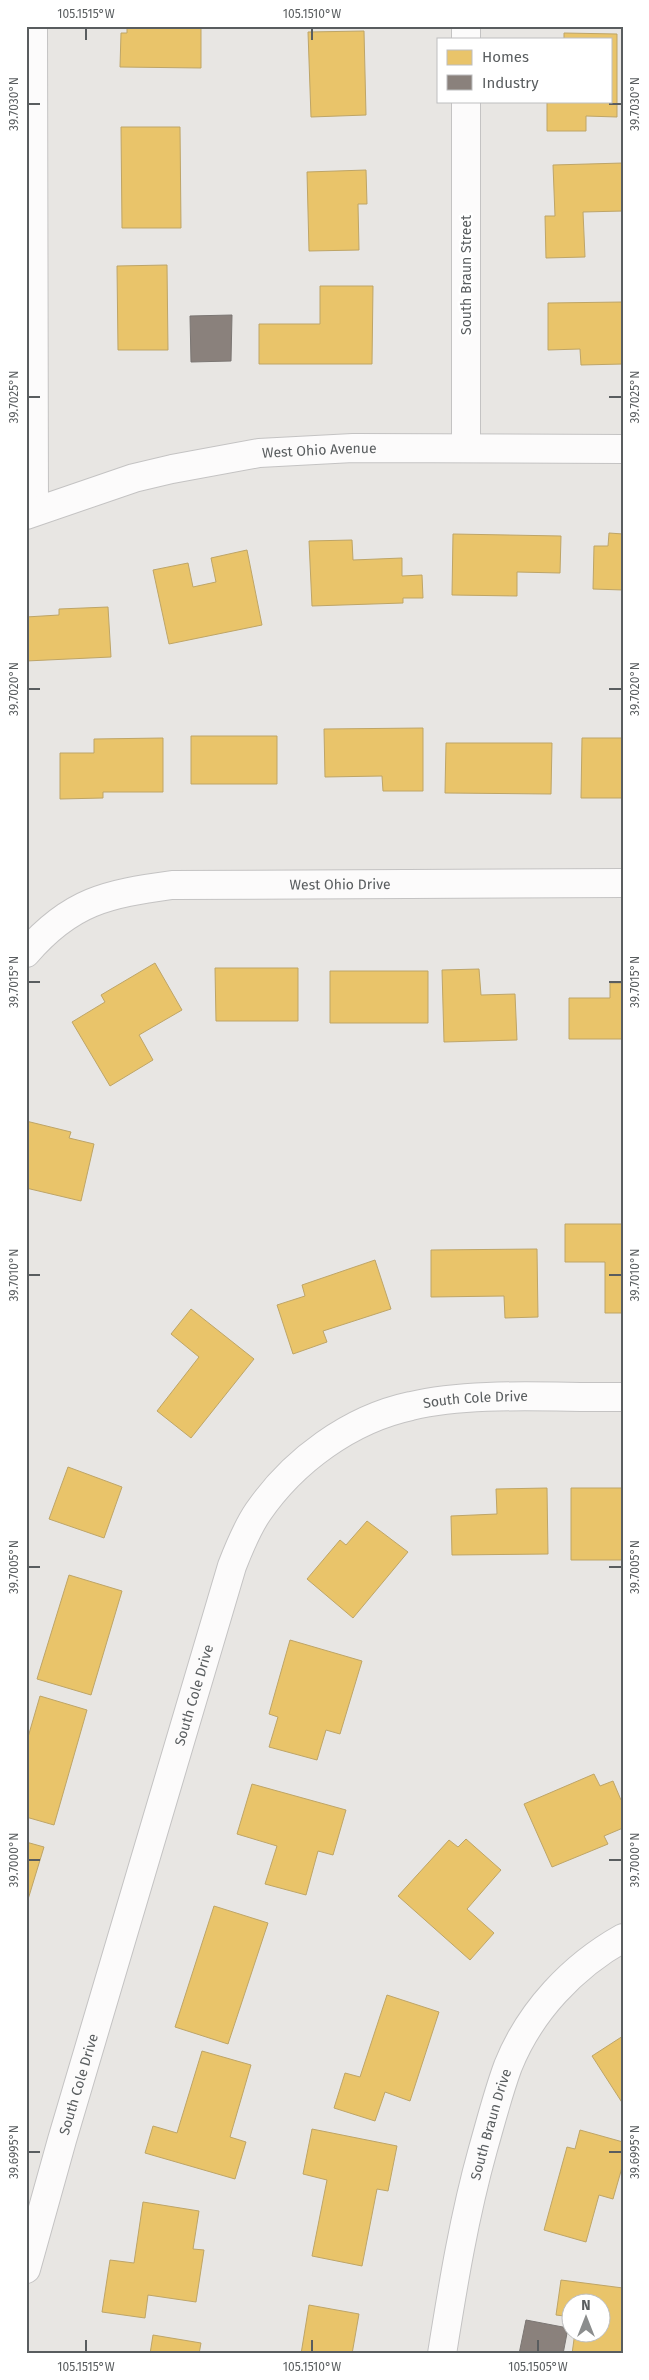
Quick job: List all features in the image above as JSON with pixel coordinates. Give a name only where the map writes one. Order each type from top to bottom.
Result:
[{"type":"street","points":[[30,513],[33,26]]},
{"type":"street","name":"South Braun Street","points":[[466,102],[466,448]]},
{"type":"street","name":"West Ohio Avenue","points":[[30,513],[134,478],[259,453],[353,448],[623,449]]},
{"type":"street","name":"West Ohio Drive","points":[[26,953],[62,918],[82,906],[104,898],[139,890],[172,886],[623,883]]},
{"type":"street","name":"South Cole Drive","points":[[26,2269],[62,2140],[232,1566],[243,1539],[257,1513],[278,1486],[303,1461],[331,1441],[362,1423],[385,1413],[438,1401],[474,1398],[623,1397]]},
{"type":"street","name":"South Braun Drive","points":[[442,2354],[465,2218],[509,2064],[532,2022],[557,1989],[573,1972],[601,1950],[623,1938]]},
{"type":"building: Homes","points":[[127,26],[201,26],[201,68],[120,67],[121,33],[127,33]]},
{"type":"building: Homes","points":[[364,31],[366,115],[311,117],[308,32]]},
{"type":"building: Homes","points":[[564,33],[617,34],[617,117],[586,116],[586,131],[547,131],[547,102],[612,102],[612,38],[564,38]]},
{"type":"building: Homes","points":[[121,127],[180,127],[181,228],[122,228]]},
{"type":"building: Homes","points":[[623,163],[623,211],[583,212],[585,257],[546,258],[545,216],[555,216],[553,165]]},
{"type":"building: Homes","points":[[366,170],[367,204],[358,204],[359,250],[309,251],[307,172]]},
{"type":"building: Homes","points":[[167,265],[168,350],[118,350],[117,266]]},
{"type":"building: Homes","points":[[320,286],[373,286],[372,364],[259,364],[259,324],[320,324]]},
{"type":"building: Homes","points":[[623,302],[623,364],[581,365],[580,349],[548,350],[548,303]]},
{"type":"building: Homes","points":[[609,533],[623,534],[623,590],[593,589],[594,546],[608,546]]},
{"type":"building: Homes","points":[[453,534],[561,536],[560,573],[517,572],[517,596],[452,595]]},
{"type":"building: Homes","points":[[352,540],[353,560],[402,558],[402,576],[422,575],[423,598],[403,598],[403,603],[312,606],[309,541]]},
{"type":"building: Homes","points":[[247,550],[262,625],[169,644],[153,570],[188,563],[193,587],[216,582],[211,558]]},
{"type":"building: Homes","points":[[108,607],[111,657],[26,661],[26,617],[59,615],[59,609]]},
{"type":"building: Homes","points":[[423,728],[423,791],[383,791],[382,776],[325,777],[324,729]]},
{"type":"building: Homes","points":[[191,736],[277,736],[277,784],[191,784]]},
{"type":"building: Homes","points":[[163,738],[163,792],[103,792],[103,798],[60,799],[60,753],[94,753],[94,739]]},
{"type":"building: Homes","points":[[582,738],[623,738],[623,798],[581,798]]},
{"type":"building: Homes","points":[[446,743],[552,743],[551,794],[445,793]]},
{"type":"building: Homes","points":[[155,963],[182,1010],[139,1035],[153,1060],[110,1086],[72,1022],[105,1002],[101,995]]},
{"type":"building: Homes","points":[[215,968],[298,968],[298,1021],[216,1021]]},
{"type":"building: Homes","points":[[479,969],[481,995],[515,994],[517,1040],[444,1042],[442,970]]},
{"type":"building: Homes","points":[[330,971],[428,971],[428,1023],[330,1023]]},
{"type":"building: Homes","points":[[610,983],[623,983],[623,1039],[569,1039],[569,998],[610,998]]},
{"type":"building: Homes","points":[[26,1121],[71,1132],[69,1138],[94,1144],[81,1201],[26,1188]]},
{"type":"building: Homes","points":[[565,1224],[623,1224],[623,1313],[605,1313],[605,1262],[565,1262]]},
{"type":"building: Homes","points":[[537,1249],[538,1317],[505,1318],[504,1296],[431,1297],[431,1250]]},
{"type":"building: Homes","points":[[375,1260],[391,1309],[323,1331],[327,1342],[293,1354],[277,1305],[305,1296],[302,1285]]},
{"type":"building: Homes","points":[[191,1309],[254,1359],[191,1438],[157,1411],[199,1357],[171,1334]]},
{"type":"building: Homes","points":[[68,1467],[122,1487],[104,1538],[49,1519]]},
{"type":"building: Homes","points":[[547,1488],[548,1554],[452,1555],[451,1516],[497,1514],[496,1489]]},
{"type":"building: Homes","points":[[571,1488],[623,1488],[623,1560],[571,1560]]},
{"type":"building: Homes","points":[[367,1521],[408,1552],[353,1618],[307,1579],[340,1540],[346,1545]]},
{"type":"building: Homes","points":[[69,1575],[122,1591],[91,1695],[37,1679]]},
{"type":"building: Homes","points":[[290,1640],[362,1661],[340,1734],[326,1730],[317,1760],[269,1747],[278,1717],[269,1714]]},
{"type":"building: Homes","points":[[40,1696],[87,1710],[54,1825],[26,1817],[26,1744]]},
{"type":"building: Homes","points":[[594,1774],[600,1786],[613,1781],[621,1800],[623,1800],[623,1828],[604,1836],[608,1844],[552,1867],[524,1804]]},
{"type":"building: Homes","points":[[252,1784],[346,1810],[333,1855],[318,1851],[306,1895],[265,1884],[277,1846],[237,1834]]},
{"type":"building: Homes","points":[[466,1839],[501,1870],[467,1909],[494,1933],[470,1960],[398,1896],[449,1840],[458,1847]]},
{"type":"building: Homes","points":[[26,1842],[44,1847],[26,1906]]},
{"type":"building: Homes","points":[[214,1906],[268,1923],[228,2044],[175,2027]]},
{"type":"building: Homes","points":[[387,1995],[439,2012],[410,2101],[385,2092],[375,2121],[334,2108],[345,2073],[360,2077]]},
{"type":"building: Homes","points":[[623,2036],[623,2104],[592,2056]]},
{"type":"building: Homes","points":[[202,2051],[251,2065],[230,2137],[246,2142],[235,2179],[145,2153],[153,2126],[177,2133]]},
{"type":"building: Homes","points":[[312,2129],[397,2146],[388,2191],[377,2189],[362,2266],[312,2256],[327,2180],[303,2174]]},
{"type":"building: Homes","points":[[580,2130],[623,2142],[623,2164],[613,2199],[599,2195],[586,2242],[544,2230],[567,2147],[575,2149]]},
{"type":"building: Homes","points":[[143,2202],[199,2211],[193,2249],[204,2250],[196,2302],[148,2295],[145,2318],[102,2312],[110,2260],[134,2263]]},
{"type":"building: Homes","points":[[561,2280],[623,2288],[623,2354],[572,2354],[574,2342],[612,2342],[612,2292],[562,2292],[562,2316],[556,2315]]},
{"type":"building: Homes","points":[[309,2305],[359,2314],[352,2354],[301,2354]]},
{"type":"building: Homes","points":[[153,2335],[201,2343],[199,2354],[150,2354]]},
{"type":"building: Industry","points":[[232,315],[231,361],[191,362],[190,316]]},
{"type":"building: Industry","points":[[526,2320],[562,2327],[562,2342],[565,2342],[563,2354],[519,2354]]}]
